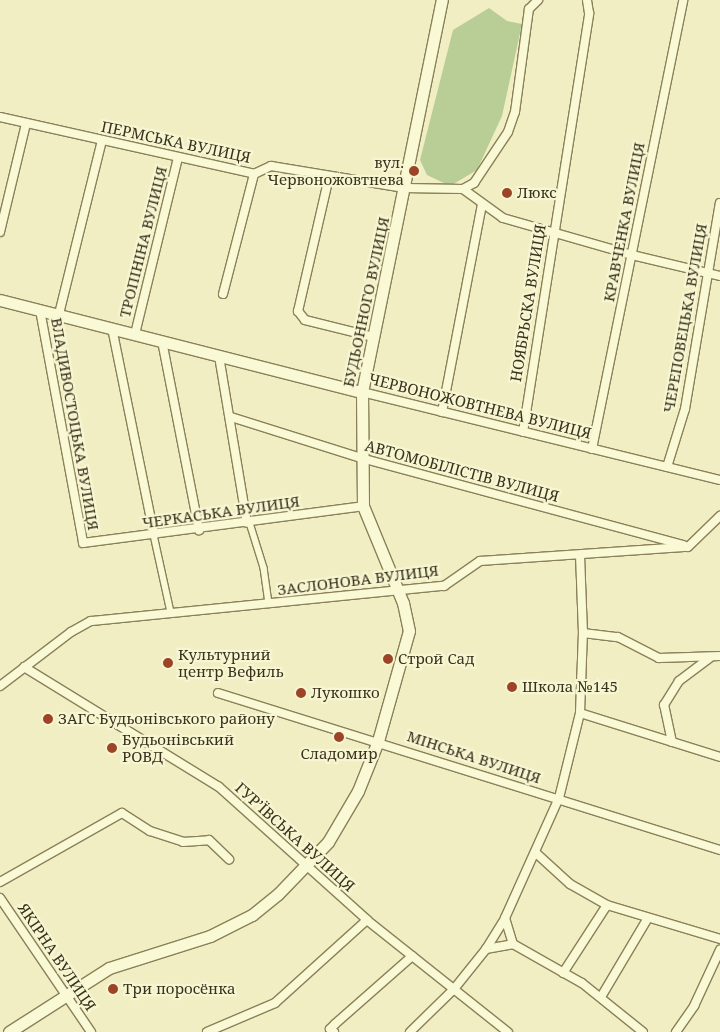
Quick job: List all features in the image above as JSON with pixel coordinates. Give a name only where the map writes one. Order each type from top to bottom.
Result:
[{"type":"main road","name":"БУДЬОННОГО ВУЛИЦЯ","points":[[9,1032],[65,994],[109,968],[210,936],[252,915],[305,867],[344,819],[378,741],[409,631],[398,590],[363,506],[361,458],[362,392],[442,0]]},
{"type":"main road","name":"ЧЕРВОНОЖОВТНЕВА ВУЛИЦЯ","points":[[0,300],[362,392]]},
{"type":"street","points":[[538,0],[529,9],[515,112],[508,132],[474,183],[463,189],[482,205],[503,218],[552,234],[720,276]]},
{"type":"street","name":"НОЯБРЬСКА ВУЛИЦЯ","points":[[522,432],[552,234],[589,13],[587,0]]},
{"type":"street","name":"КРАВЧЕНКА ВУЛИЦЯ","points":[[592,449],[683,0]]},
{"type":"street","name":"ПЕРМСЬКА ВУЛИЦЯ","points":[[0,117],[254,174],[271,166],[404,188],[463,189]]},
{"type":"street","points":[[0,232],[26,124]]},
{"type":"street","points":[[59,314],[102,140]]},
{"type":"street","name":"ТРОПІНІНА ВУЛИЦЯ","points":[[135,334],[178,157]]},
{"type":"street","points":[[224,294],[254,174]]},
{"type":"street","points":[[329,177],[298,312],[305,320],[373,337]]},
{"type":"street","name":"ЧЕРЕПОВЕЦЬКА ВУЛИЦЯ","points":[[667,467],[685,409],[706,273],[720,203]]},
{"type":"street","points":[[442,412],[482,205]]},
{"type":"street","name":"ВЛАДИВОСТОЦЬКА ВУЛИЦЯ","points":[[40,310],[84,543]]},
{"type":"street","points":[[112,328],[171,612]]},
{"type":"street","points":[[162,341],[199,530]]},
{"type":"street","points":[[219,356],[248,523],[264,568],[269,604]]},
{"type":"street","name":"ЧЕРВОНОЖОВТНЕВА ВУЛИЦЯ","points":[[362,392],[720,480]]},
{"type":"street","name":"АВТОМОБІЛІСТІВ ВУЛИЦЯ","points":[[231,417],[361,458],[688,547]]},
{"type":"street","name":"ЧЕРКАСЬКА ВУЛИЦЯ","points":[[84,543],[199,530],[363,506]]},
{"type":"street","points":[[688,547],[720,516]]},
{"type":"street","name":"ЗАСЛОНОВА ВУЛИЦЯ","points":[[0,686],[24,667],[92,621],[444,586],[480,561],[688,547]]},
{"type":"street","points":[[410,1032],[454,989],[486,949],[505,918],[536,853],[559,798],[580,713],[583,633],[580,555]]},
{"type":"street","points":[[583,633],[618,637],[659,658],[709,658],[720,656]]},
{"type":"street","points":[[672,742],[664,705],[679,681],[709,658]]},
{"type":"street","name":"ГУР’ЇВСЬКА ВУЛИЦЯ","points":[[24,667],[220,787],[305,867],[367,920],[508,1032]]},
{"type":"street","name":"МІНСЬКА ВУЛИЦЯ","points":[[218,693],[378,741],[720,850]]},
{"type":"street","points":[[580,713],[720,757]]},
{"type":"street","points":[[0,882],[122,813],[150,831],[183,842],[209,840],[229,859]]},
{"type":"street","points":[[536,853],[570,884],[607,905],[720,939]]},
{"type":"street","name":"ЯКІРНА ВУЛИЦЯ","points":[[0,898],[91,1032]]},
{"type":"street","points":[[563,973],[607,905]]},
{"type":"street","points":[[505,918],[513,944]]},
{"type":"street","points":[[601,997],[648,918]]},
{"type":"street","points":[[207,1032],[275,1003],[367,920]]},
{"type":"street","points":[[486,949],[513,944],[601,997],[643,1032]]},
{"type":"street","points":[[676,1032],[694,1006],[720,950]]},
{"type":"street","points":[[334,1032],[330,1029],[335,1024],[412,956]]},
{"type":"green space","points":[[489,8],[507,21],[522,24],[502,116],[477,170],[450,186],[427,175],[420,160],[453,30]]},
{"type":"place","name":"вул. Червоножовтнева","points":[[414,171]]},
{"type":"place","name":"Люкс","points":[[507,193]]},
{"type":"place","name":"Строй Сад","points":[[388,659]]},
{"type":"place","name":"Культурний центр Вефиль","points":[[168,663]]},
{"type":"place","name":"Школа №145","points":[[512,687]]},
{"type":"place","name":"Лукошко","points":[[301,693]]},
{"type":"place","name":"ЗАГС Будьонівського району","points":[[48,719]]},
{"type":"place","name":"Сладомир","points":[[339,737]]},
{"type":"place","name":"Будьонівський РОВД","points":[[112,748]]},
{"type":"place","name":"Три поросёнка","points":[[113,989]]}]
